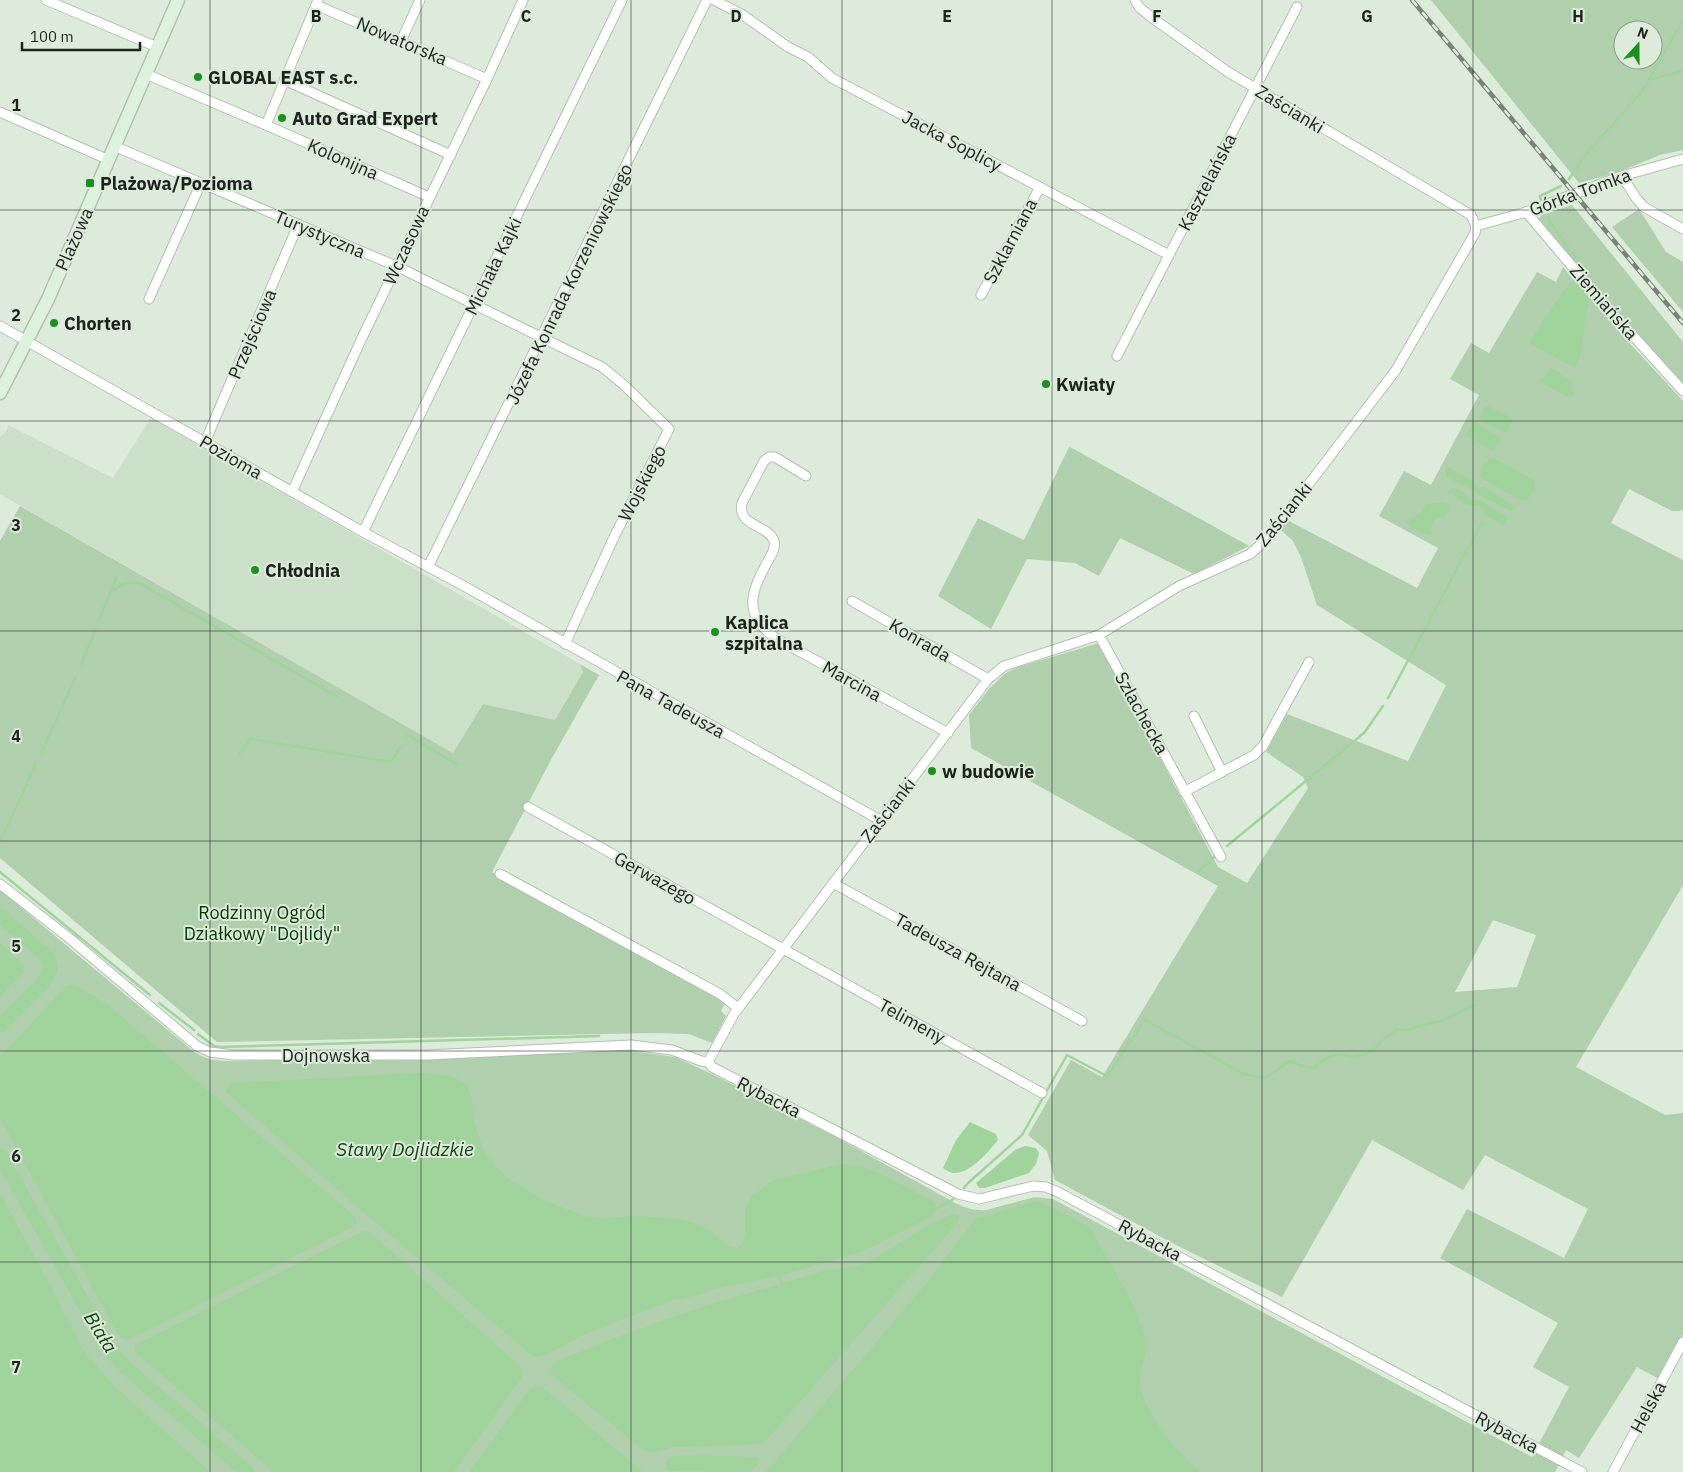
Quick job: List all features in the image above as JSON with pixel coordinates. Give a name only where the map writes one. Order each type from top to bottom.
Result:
[{"type":"street","points":[[46,0],[68,4],[157,47]]},
{"type":"street","name":"Plażowa","points":[[0,393],[48,298],[178,0]]},
{"type":"street","points":[[401,41],[420,0]]},
{"type":"street","name":"Wczasowa","points":[[292,492],[361,340],[451,155],[523,0]]},
{"type":"street","name":"Michała Kajki","points":[[363,532],[622,0]]},
{"type":"street","name":"Józefa Konrada Korzeniowskiego","points":[[428,567],[707,0]]},
{"type":"street","name":"Jacka Soplicy","points":[[714,0],[743,15],[788,46],[808,57],[832,78],[1169,255]]},
{"type":"street","name":"Zaścianki","points":[[708,1062],[738,1008],[988,679],[1004,666],[1099,635],[1179,586],[1250,554],[1266,540],[1396,370],[1473,239],[1476,226],[1471,215],[1203,56],[1139,7],[1135,0]]},
{"type":"street","points":[[266,125],[317,2]]},
{"type":"street","name":"Nowatorska","points":[[317,2],[487,78]]},
{"type":"street","name":"Kasztelańska","points":[[1117,356],[1297,7]]},
{"type":"street","name":"Kolonijna","points":[[146,74],[429,197]]},
{"type":"street","points":[[284,80],[451,155]]},
{"type":"street","points":[[0,112],[109,160]]},
{"type":"street","name":"Turystyczna","points":[[114,146],[396,266],[577,355]]},
{"type":"street","name":"Górka Tomka","points":[[1476,226],[1526,212],[1622,176],[1683,159]]},
{"type":"street","points":[[1622,176],[1644,208],[1683,229]]},
{"type":"street","points":[[150,299],[202,183]]},
{"type":"street","name":"Szklarniana","points":[[981,295],[1040,187]]},
{"type":"street","name":"Ziemiańska","points":[[1526,212],[1599,298],[1683,391]]},
{"type":"street","name":"Przejściowa","points":[[205,442],[298,225]]},
{"type":"street","name":"Pozioma","points":[[0,326],[363,532],[464,586]]},
{"type":"street","name":"Wojskiego","points":[[564,644],[615,535],[669,429],[614,376],[602,367],[577,355]]},
{"type":"street","name":"Marcina","points":[[806,476],[775,457],[769,456],[764,461],[742,503],[740,510],[742,515],[746,520],[773,539],[774,544],[774,550],[758,580],[753,597],[753,610],[767,632],[777,639],[948,733]]},
{"type":"street","name":"Pana Tadeusza","points":[[464,586],[564,644],[880,820]]},
{"type":"street","name":"Konrada","points":[[852,601],[988,679]]},
{"type":"street","name":"Szlachecka","points":[[1099,635],[1221,857]]},
{"type":"street","points":[[1184,792],[1254,755],[1263,746],[1309,662]]},
{"type":"street","points":[[1194,716],[1222,772]]},
{"type":"street","name":"Gerwazego","points":[[528,807],[782,948]]},
{"type":"street","points":[[500,874],[720,994],[738,1008]]},
{"type":"street","name":"Tadeusza Rejtana","points":[[833,883],[1082,1021]]},
{"type":"street","name":"Dojnowska","points":[[0,884],[60,930],[197,1046],[210,1052],[233,1055],[426,1054],[631,1046],[672,1050],[700,1061],[708,1062]]},
{"type":"street","name":"Telimeny","points":[[782,948],[1042,1093]]},
{"type":"street","name":"Rybacka","points":[[708,1062],[712,1067],[958,1194],[979,1198],[1033,1186],[1046,1187],[1058,1192],[1582,1472]]},
{"type":"street","name":"Helska","points":[[1613,1472],[1683,1342]]},
{"type":"shaded area","points":[[151,418],[580,664],[583,672],[555,720],[483,704],[453,753],[0,494],[0,437],[7,430],[8,425],[113,478]]},
{"type":"green space","points":[[1431,0],[1683,0],[1683,150],[1660,155],[1616,173],[1579,183]]},
{"type":"green space","points":[[1572,205],[1683,342],[1683,385],[1538,220],[1542,215]]},
{"type":"green space","points":[[1639,209],[1666,252],[1683,262],[1683,312],[1612,227]]},
{"type":"green space","points":[[1563,267],[1683,401],[1683,509],[1681,511],[1672,511],[1629,489],[1611,523],[1683,560],[1683,885],[1576,1067],[1665,1115],[1683,1113],[1683,1334],[1659,1379],[1637,1367],[1579,1458],[1566,1450],[1555,1472],[0,1472],[0,890],[194,1052],[206,1058],[221,1061],[239,1061],[630,1051],[675,1057],[832,1135],[957,1204],[975,1210],[986,1210],[1035,1197],[1053,1199],[1532,1457],[1569,1387],[1533,1367],[1558,1323],[1440,1258],[1467,1209],[1564,1258],[1588,1209],[1485,1155],[1463,1190],[1372,1140],[1282,1297],[1176,1245],[1055,1180],[1047,1151],[1028,1135],[1071,1060],[1102,1077],[1218,886],[971,748],[969,715],[989,689],[1004,674],[1018,667],[1099,643],[1218,867],[1247,883],[1308,788],[1303,777],[1266,752],[1287,714],[1408,761],[1446,685],[1317,605],[1301,557],[1293,541],[1280,529],[1287,520],[1417,588],[1438,548],[1379,516],[1404,471],[1431,485],[1479,395],[1450,379],[1471,343],[1489,353],[1537,272],[1556,282]],"holes":[[[1493,920],[1536,935],[1517,987],[1455,992]]]},
{"type":"green space","points":[[1069,447],[1249,546],[1194,574],[1120,538],[1099,576],[1075,563],[1027,559],[991,629],[938,596],[978,518],[1024,540]]},
{"type":"green space","name":"Rodzinny Ogród Działkowy \"Dojlidy\"","points":[[20,506],[453,753],[483,704],[555,720],[583,672],[580,664],[599,675],[552,758],[492,872],[725,1003],[721,1011],[726,1016],[712,1043],[689,1034],[652,1033],[217,1042],[0,858],[0,541]]},
{"type":"water","points":[[1576,281],[1591,298],[1586,315],[1581,352],[1575,368],[1530,344],[1531,339],[1565,289]]},
{"type":"water","points":[[1551,368],[1571,382],[1574,395],[1566,396],[1540,382]]},
{"type":"water","points":[[1486,405],[1513,419],[1506,433],[1479,419]]},
{"type":"water","points":[[1473,422],[1501,438],[1493,451],[1466,435]]},
{"type":"water","points":[[1493,458],[1534,480],[1534,491],[1527,500],[1521,500],[1481,478],[1483,465]]},
{"type":"water","points":[[1446,466],[1473,481],[1478,487],[1484,487],[1515,506],[1511,511],[1446,477]]},
{"type":"water","points":[[1453,488],[1461,490],[1472,501],[1480,500],[1508,518],[1504,526],[1486,515],[1480,506],[1467,505],[1448,491]]},
{"type":"water","points":[[1442,502],[1450,505],[1450,510],[1443,517],[1435,518],[1431,528],[1432,534],[1427,535],[1410,527],[1407,522],[1422,511],[1426,504]]},
{"type":"water","points":[[0,943],[25,967],[24,972],[0,997]]},
{"type":"water","name":"Stawy Dojlidzkie","points":[[66,986],[77,986],[107,1004],[355,1217],[357,1223],[353,1227],[128,1340],[120,1338],[0,1118],[0,1057]]},
{"type":"water","name":"Stawy Dojlidzkie","points":[[420,1073],[457,1078],[467,1086],[482,1147],[497,1168],[508,1178],[547,1202],[588,1217],[605,1219],[639,1216],[677,1219],[695,1223],[707,1229],[730,1247],[737,1248],[742,1244],[745,1235],[745,1208],[751,1196],[774,1180],[842,1164],[861,1166],[882,1174],[934,1202],[936,1210],[932,1216],[864,1251],[782,1275],[686,1295],[585,1334],[546,1355],[536,1357],[530,1354],[361,1210],[226,1092],[228,1086],[232,1083]]},
{"type":"water","points":[[970,1122],[996,1134],[998,1140],[973,1166],[960,1172],[950,1172],[943,1168],[956,1140]]},
{"type":"water","points":[[1025,1146],[1036,1148],[1039,1153],[1036,1164],[1029,1173],[985,1188],[979,1188],[976,1183],[1015,1150]]},
{"type":"water","points":[[0,1194],[83,1350],[112,1384],[210,1472],[0,1472]]},
{"type":"water","points":[[1036,1201],[1087,1225],[1091,1230],[1128,1294],[1145,1335],[1146,1347],[1140,1384],[1147,1406],[1164,1433],[1185,1458],[1203,1472],[766,1472],[929,1280],[975,1219]]},
{"type":"water","points":[[952,1214],[959,1215],[958,1222],[763,1444],[675,1447],[653,1452],[643,1450],[551,1373],[552,1366],[557,1361],[628,1333],[708,1305],[828,1270],[856,1266],[873,1259],[929,1225]]},
{"type":"water","points":[[364,1231],[369,1231],[521,1367],[522,1377],[454,1472],[274,1472],[135,1352],[135,1345]]},
{"type":"water","points":[[535,1386],[541,1386],[643,1472],[469,1472],[530,1389]]},
{"type":"water","points":[[674,1456],[758,1457],[760,1460],[752,1472],[668,1471],[665,1463],[667,1460]]},
{"type":"waterway","points":[[1569,179],[1587,153],[1642,92],[1683,20]]},
{"type":"waterway","points":[[1648,80],[1683,71]]},
{"type":"waterway","points":[[1541,200],[1540,196],[1561,186]]},
{"type":"waterway","points":[[1548,216],[1550,222],[1582,267],[1581,272]]},
{"type":"waterway","points":[[1388,698],[1482,522]]},
{"type":"waterway","points":[[99,620],[117,576]]},
{"type":"waterway","points":[[110,593],[123,584],[139,583],[338,697]]},
{"type":"waterway","points":[[81,666],[96,627]]},
{"type":"waterway","points":[[41,754],[75,678]]},
{"type":"waterway","points":[[1227,846],[1364,733],[1383,706]]},
{"type":"waterway","points":[[406,739],[408,735],[458,765]]},
{"type":"waterway","points":[[239,754],[251,739],[391,762],[401,746]]},
{"type":"waterway","points":[[28,780],[36,764]]},
{"type":"waterway","points":[[8,825],[27,784]]},
{"type":"waterway","points":[[0,840],[6,829]]},
{"type":"waterway","points":[[1199,871],[1214,857]]},
{"type":"waterway","points":[[0,872],[150,995]]},
{"type":"waterway","name":"Biała","points":[[0,916],[47,956],[51,968],[42,984],[0,1026]]},
{"type":"waterway","points":[[159,1003],[194,1030]]},
{"type":"waterway","points":[[964,1188],[1022,1135],[1067,1055],[1107,1076],[1145,1020],[1242,1073],[1264,1077],[1289,1061],[1314,1068],[1326,1058],[1340,1054],[1354,1057],[1371,1052],[1396,1030],[1411,1029],[1444,1020],[1474,1005]]},
{"type":"waterway","points":[[198,1034],[214,1046],[219,1047],[599,1036]]},
{"type":"waterway","name":"Biała","points":[[0,1155],[110,1350],[125,1367],[247,1472]]},
{"type":"waterway","points":[[935,1210],[955,1198]]},
{"type":"waterway","name":"Biała","points":[[36,1219],[42,1215]]},
{"type":"waterway","points":[[779,1275],[782,1285]]},
{"type":"waterway","points":[[679,1298],[707,1291]]},
{"type":"waterway","name":"Biała","points":[[196,1430],[202,1423]]},
{"type":"railway","points":[[1412,0],[1683,323]]},
{"type":"place","name":"GLOBAL EAST s.c.","points":[[198,77]]},
{"type":"place","name":"Auto Grad Expert","points":[[282,118]]},
{"type":"place","name":"Plażowa/Pozioma","points":[[90,183]]},
{"type":"place","name":"Chorten","points":[[54,323]]},
{"type":"place","name":"Kwiaty","points":[[1046,384]]},
{"type":"place","name":"Chłodnia","points":[[255,570]]},
{"type":"place","name":"Kaplica szpitalna","points":[[715,632]]},
{"type":"place","name":"w budowie","points":[[932,771]]}]
